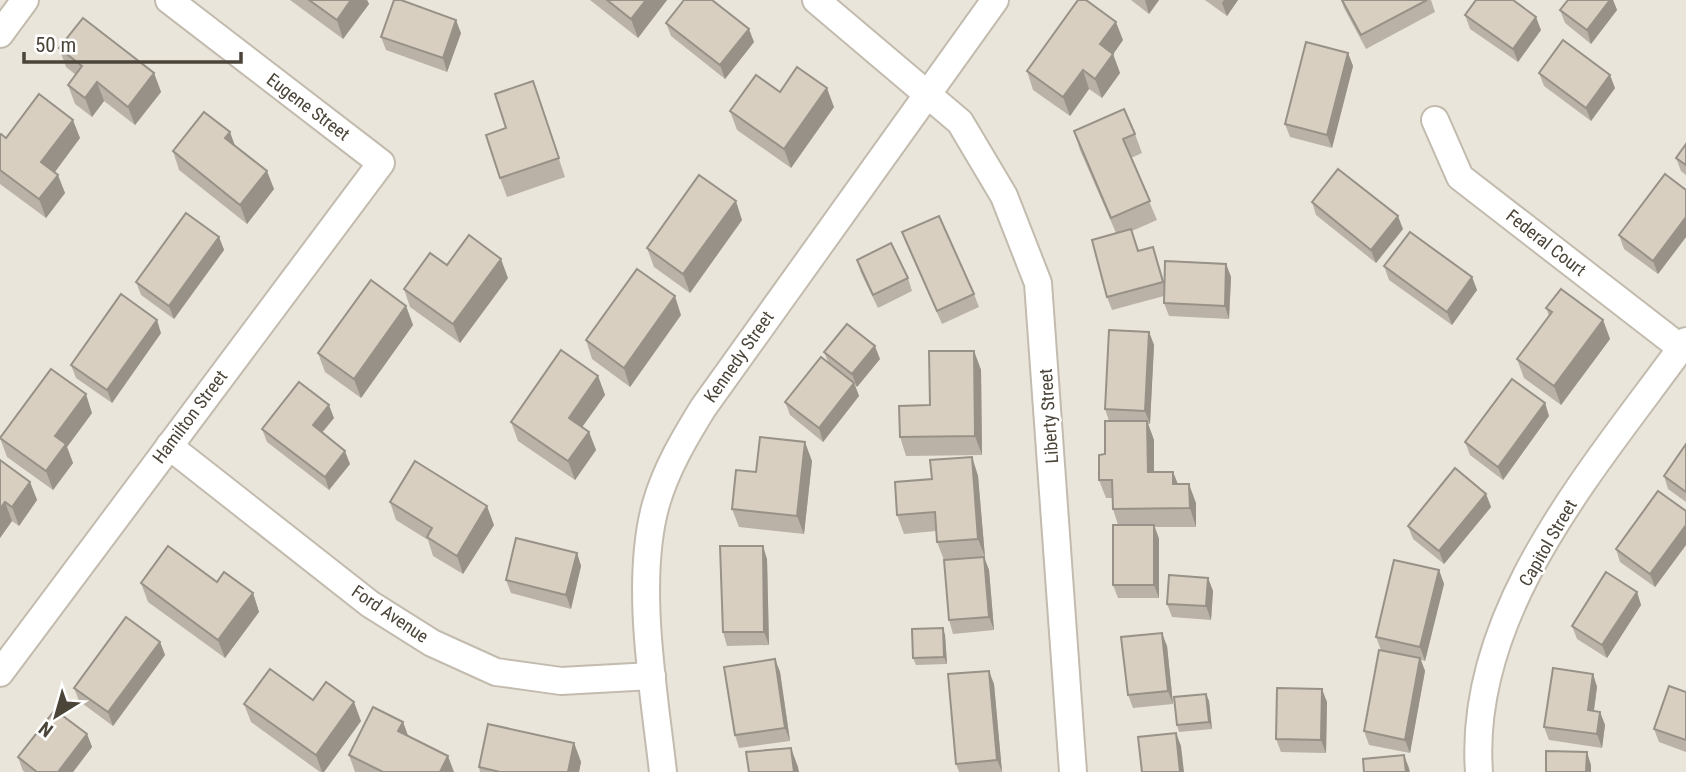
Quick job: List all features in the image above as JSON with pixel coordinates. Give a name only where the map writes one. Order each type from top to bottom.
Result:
[{"type":"street","points":[[0,34],[25,0]]},
{"type":"street","name":"Eugene Street","points":[[169,0],[381,163]]},
{"type":"street","name":"Liberty Street","points":[[816,0],[960,122],[1004,196],[1038,283],[1073,772]]},
{"type":"street","name":"Kennedy Street","points":[[663,772],[645,589],[655,506],[674,455],[703,408],[995,0]]},
{"type":"street","name":"Federal Court","points":[[1435,120],[1460,177],[1684,345]]},
{"type":"street","name":"Hamilton Street","points":[[0,673],[381,163]]},
{"type":"street","name":"Capitol Street","points":[[1479,772],[1476,733],[1484,688],[1501,634],[1528,571],[1555,523],[1684,345]]},
{"type":"street","name":"Ford Avenue","points":[[169,446],[370,604],[432,643],[496,672],[561,681],[652,676]]},
{"type":"shaded area","points":[[0,0],[1686,0],[1686,772],[0,772]]},
{"type":"building","points":[[309,0],[351,0],[337,20]]},
{"type":"building","points":[[394,0],[401,0],[456,20],[443,58],[381,37]]},
{"type":"building","points":[[607,0],[646,0],[631,19]]},
{"type":"building","points":[[684,0],[712,0],[749,29],[720,65],[666,23]]},
{"type":"building","points":[[1078,0],[1086,0],[1116,22],[1100,44],[1113,54],[1095,79],[1083,70],[1063,97],[1027,71]]},
{"type":"building","points":[[1342,0],[1427,0],[1361,35]]},
{"type":"building","points":[[1476,0],[1513,0],[1536,17],[1513,49],[1465,15]]},
{"type":"building","points":[[1568,0],[1610,0],[1587,30],[1560,10]]},
{"type":"building","points":[[83,18],[154,73],[128,107],[97,82],[85,98],[68,85],[82,66],[59,48]]},
{"type":"building","points":[[1563,40],[1610,75],[1586,108],[1539,73]]},
{"type":"building","points":[[1306,42],[1348,53],[1327,135],[1285,124]]},
{"type":"building","points":[[797,67],[827,88],[784,149],[730,111],[756,75],[780,92]]},
{"type":"building","points":[[533,81],[559,158],[500,178],[486,135],[506,128],[495,94]]},
{"type":"building","points":[[39,94],[73,120],[41,162],[58,175],[39,199],[0,170],[0,135],[6,138]]},
{"type":"building","points":[[1124,109],[1135,134],[1123,139],[1150,201],[1111,218],[1074,131]]},
{"type":"building","points":[[204,112],[230,132],[225,138],[267,171],[240,205],[173,151]]},
{"type":"building","points":[[1686,144],[1686,165],[1676,158]]},
{"type":"building","points":[[1338,169],[1398,216],[1371,250],[1312,202]]},
{"type":"building","points":[[1665,174],[1686,190],[1686,217],[1653,261],[1619,235]]},
{"type":"building","points":[[699,175],[736,201],[683,274],[647,248]]},
{"type":"building","points":[[186,213],[219,237],[169,306],[136,282]]},
{"type":"building","points":[[939,216],[974,294],[937,311],[902,232]]},
{"type":"building","points":[[1131,229],[1138,251],[1153,247],[1163,282],[1107,297],[1092,240]]},
{"type":"building","points":[[1410,232],[1472,277],[1447,312],[1384,266]]},
{"type":"building","points":[[469,235],[501,259],[453,324],[404,289],[430,253],[447,265]]},
{"type":"building","points":[[891,243],[908,278],[873,295],[857,260]]},
{"type":"building","points":[[1165,261],[1226,264],[1225,306],[1164,303]]},
{"type":"building","points":[[637,269],[675,296],[624,368],[586,340]]},
{"type":"building","points":[[371,280],[406,306],[354,379],[318,353]]},
{"type":"building","points":[[1561,289],[1603,320],[1554,386],[1517,359],[1552,312],[1546,308]]},
{"type":"building","points":[[121,294],[157,320],[107,390],[71,365]]},
{"type":"building","points":[[847,324],[875,346],[852,374],[824,352]]},
{"type":"building","points":[[1109,330],[1149,332],[1145,411],[1105,409]]},
{"type":"building","points":[[561,350],[598,376],[569,418],[589,432],[568,461],[511,422]]},
{"type":"building","points":[[929,351],[974,351],[975,436],[900,437],[899,406],[930,405]]},
{"type":"building","points":[[821,357],[854,383],[819,428],[785,402]]},
{"type":"building","points":[[51,369],[86,394],[55,436],[66,444],[46,471],[0,438]]},
{"type":"building","points":[[1512,379],[1545,403],[1498,467],[1465,442]]},
{"type":"building","points":[[299,382],[329,405],[313,425],[345,451],[325,477],[262,429]]},
{"type":"building","points":[[1105,421],[1147,421],[1148,472],[1173,472],[1173,484],[1189,484],[1190,508],[1113,509],[1112,480],[1099,480],[1099,455],[1105,454]]},
{"type":"building","points":[[760,437],[805,442],[797,516],[732,509],[736,470],[756,472]]},
{"type":"building","points":[[1686,444],[1686,492],[1664,476]]},
{"type":"building","points":[[972,457],[978,539],[937,542],[935,512],[897,515],[895,482],[932,479],[930,460]]},
{"type":"building","points":[[0,460],[30,482],[12,507],[5,502],[0,509]]},
{"type":"building","points":[[415,461],[487,506],[457,556],[427,537],[432,528],[390,502]]},
{"type":"building","points":[[1455,468],[1486,494],[1439,551],[1408,526]]},
{"type":"building","points":[[1658,491],[1686,511],[1686,525],[1650,574],[1616,549]]},
{"type":"building","points":[[1113,525],[1154,525],[1154,585],[1113,585]]},
{"type":"building","points":[[516,538],[577,553],[566,595],[506,580]]},
{"type":"building","points":[[168,546],[217,582],[224,572],[253,593],[218,640],[141,583]]},
{"type":"building","points":[[720,546],[763,546],[764,632],[723,632]]},
{"type":"building","points":[[984,557],[989,617],[949,620],[944,560]]},
{"type":"building","points":[[1394,560],[1439,570],[1420,647],[1376,637]]},
{"type":"building","points":[[1606,572],[1637,592],[1602,645],[1572,626]]},
{"type":"building","points":[[1169,575],[1208,578],[1206,606],[1167,604]]},
{"type":"building","points":[[126,617],[160,642],[108,712],[74,688]]},
{"type":"building","points":[[943,628],[944,657],[913,658],[912,629]]},
{"type":"building","points":[[1162,633],[1168,691],[1128,695],[1121,637]]},
{"type":"building","points":[[1379,650],[1420,658],[1405,740],[1364,731]]},
{"type":"building","points":[[775,659],[785,728],[735,735],[724,667]]},
{"type":"building","points":[[1553,668],[1593,674],[1588,710],[1600,712],[1597,734],[1544,727]]},
{"type":"building","points":[[270,669],[313,700],[326,682],[354,702],[316,755],[244,704]]},
{"type":"building","points":[[989,671],[997,760],[956,764],[948,674]]},
{"type":"building","points":[[1669,686],[1686,692],[1686,740],[1654,729]]},
{"type":"building","points":[[1277,688],[1322,689],[1321,740],[1276,739]]},
{"type":"building","points":[[1206,694],[1209,722],[1177,725],[1174,697]]},
{"type":"building","points":[[373,707],[403,722],[398,731],[448,756],[440,772],[383,772],[349,755]]},
{"type":"building","points":[[55,710],[87,734],[58,772],[37,772],[18,757]]},
{"type":"building","points":[[488,724],[574,743],[568,772],[500,772],[479,767]]},
{"type":"building","points":[[1176,733],[1180,772],[1142,772],[1138,737]]},
{"type":"building","points":[[791,748],[794,772],[749,772],[746,752]]},
{"type":"building","points":[[1546,751],[1587,752],[1586,772],[1546,772]]},
{"type":"building","points":[[1404,755],[1406,772],[1364,772],[1363,759]]}]
